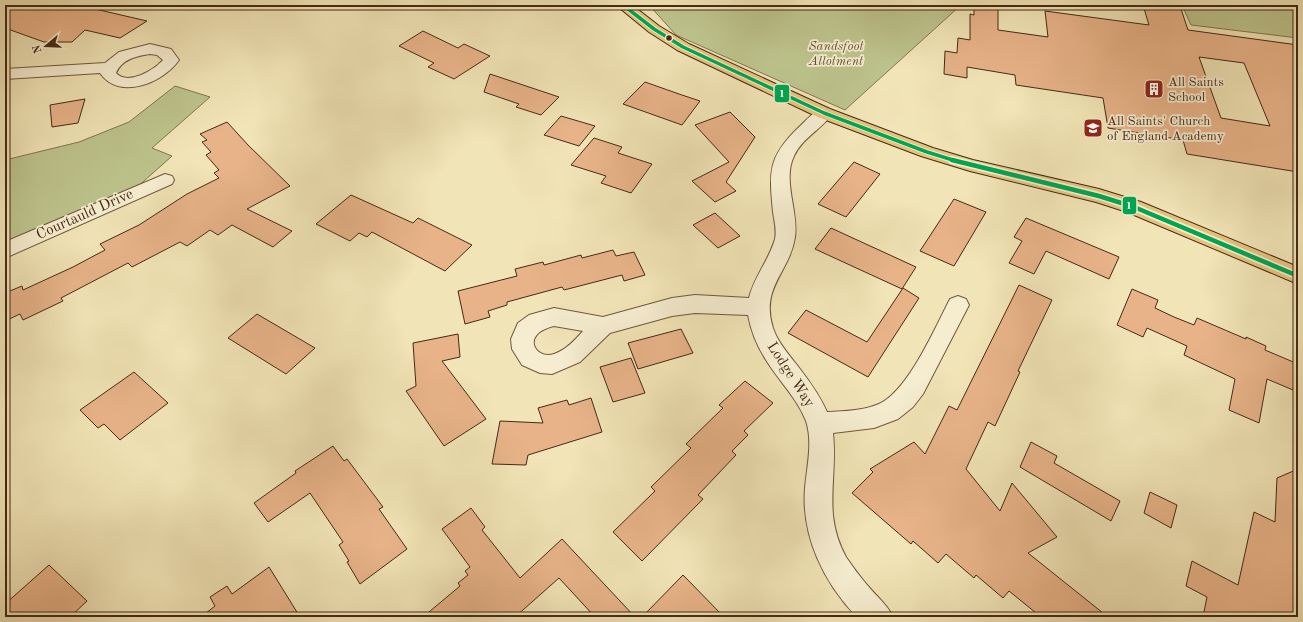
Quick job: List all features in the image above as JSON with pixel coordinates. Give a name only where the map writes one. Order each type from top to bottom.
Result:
[{"type":"highway","points":[[623,5],[654,29],[683,47],[824,113],[927,152],[970,165],[1099,196],[1134,207],[1298,276]]},
{"type":"street","points":[[5,74],[109,68]]},
{"type":"street","name":"Lodge Way","points":[[824,113],[784,156],[779,187],[786,236],[782,252],[762,289],[759,307],[761,327],[768,346],[802,390],[812,406],[819,424],[823,447],[818,494],[822,534],[833,561],[851,588],[878,617]]},
{"type":"street","name":"Courtauld Drive","points":[[5,250],[165,180]]},
{"type":"street","points":[[603,326],[672,307],[695,304],[759,307]]},
{"type":"street","points":[[819,424],[874,417],[888,411],[904,400],[914,387],[958,305]]},
{"type":"green space","name":"Sandsfoot Allotment","points":[[649,5],[961,5],[845,110],[676,35]]},
{"type":"green space","points":[[1182,5],[1281,5],[1298,11],[1298,38],[1191,25]]},
{"type":"green space","points":[[175,86],[210,97],[152,148],[172,156],[135,189],[5,245],[5,160],[79,142],[129,122]]},
{"type":"building","points":[[5,5],[78,5],[147,21],[120,38],[85,30],[72,42],[44,42],[5,28]]},
{"type":"building","name":"All Saints School","points":[[974,5],[998,6],[998,30],[1048,37],[1045,11],[1149,25],[1143,5],[1153,5],[1181,9],[1188,30],[1298,45],[1298,172],[1187,154],[1183,140],[1108,128],[1103,98],[1016,85],[1015,75],[967,67],[967,78],[944,74],[945,51],[957,53],[958,38],[970,40],[970,14],[974,15]],"holes":[[[1199,57],[1244,63],[1270,126],[1221,118]]]},
{"type":"building","points":[[423,31],[458,48],[464,44],[490,56],[454,79],[428,67],[434,63],[399,46]]},
{"type":"building","points":[[490,74],[559,97],[541,115],[516,107],[519,104],[484,92]]},
{"type":"building","points":[[645,82],[700,101],[682,125],[623,104]]},
{"type":"building","points":[[85,99],[78,123],[52,127],[50,105]]},
{"type":"building","points":[[730,112],[755,137],[726,182],[736,191],[715,202],[692,181],[729,162],[695,125]]},
{"type":"building","points":[[561,116],[595,126],[579,146],[544,135]]},
{"type":"building","points":[[227,122],[290,186],[247,209],[292,231],[273,247],[232,225],[218,235],[210,230],[187,246],[180,242],[132,267],[128,263],[61,298],[63,301],[23,320],[20,314],[5,321],[5,293],[22,286],[23,290],[73,267],[105,250],[100,244],[139,225],[187,194],[219,178],[214,173],[219,170],[206,155],[211,152],[202,142],[207,140],[200,134]]},
{"type":"building","points":[[594,138],[622,147],[618,153],[652,164],[631,193],[601,183],[606,176],[571,165]]},
{"type":"building","points":[[854,162],[880,174],[846,217],[818,204]]},
{"type":"building","points":[[351,195],[413,223],[418,218],[472,245],[445,271],[372,232],[367,237],[359,233],[350,241],[316,224]]},
{"type":"building","points":[[954,199],[986,212],[954,266],[920,251]]},
{"type":"building","points":[[715,213],[740,236],[718,248],[693,225]]},
{"type":"building","points":[[1026,218],[1119,257],[1109,279],[1046,251],[1034,274],[1009,263],[1022,241],[1014,237]]},
{"type":"building","points":[[831,228],[916,267],[902,289],[815,249]]},
{"type":"building","points":[[613,250],[616,256],[634,252],[645,275],[624,281],[622,275],[564,290],[562,287],[507,302],[507,305],[488,311],[490,317],[465,324],[458,291],[517,276],[515,269],[543,262],[544,265],[581,255],[582,258]]},
{"type":"building","points":[[1019,285],[1052,300],[1018,371],[1020,372],[995,426],[988,422],[966,469],[1000,511],[1012,483],[1057,537],[1028,553],[1108,617],[1041,617],[1009,591],[1003,598],[976,575],[974,578],[946,554],[938,563],[913,541],[911,544],[852,493],[873,472],[870,469],[914,442],[925,454],[949,406],[957,410]]},
{"type":"building","points":[[903,288],[919,298],[868,377],[788,333],[806,310],[867,342]]},
{"type":"building","points":[[1132,289],[1158,300],[1155,308],[1174,317],[1194,325],[1197,318],[1266,346],[1265,350],[1298,364],[1293,390],[1267,379],[1259,423],[1229,410],[1235,379],[1184,355],[1187,346],[1147,328],[1143,337],[1117,325]]},
{"type":"building","points":[[257,314],[315,348],[286,374],[228,338]]},
{"type":"building","points":[[681,329],[693,353],[638,369],[628,343]]},
{"type":"building","points":[[458,334],[460,357],[442,361],[486,419],[444,446],[406,391],[416,386],[413,343]]},
{"type":"building","points":[[631,358],[645,393],[613,402],[600,367]]},
{"type":"building","points":[[134,372],[168,403],[120,440],[104,424],[98,428],[80,410]]},
{"type":"building","points":[[745,381],[773,403],[744,431],[748,435],[732,451],[736,455],[698,495],[703,499],[642,561],[613,532],[655,491],[651,487],[691,448],[686,444],[723,408],[719,405]]},
{"type":"building","points":[[591,398],[602,432],[528,455],[526,465],[492,464],[500,421],[543,423],[538,408],[567,400],[569,405]]},
{"type":"building","points":[[1031,442],[1057,456],[1054,463],[1120,501],[1111,521],[1020,467]]},
{"type":"building","points":[[333,446],[344,461],[347,459],[383,507],[379,509],[407,549],[360,584],[347,562],[349,561],[339,545],[343,542],[310,493],[268,522],[254,503],[296,473],[295,471]]},
{"type":"building","points":[[1298,469],[1298,617],[1203,617],[1207,597],[1186,586],[1192,561],[1238,585],[1254,512],[1275,522],[1277,478]]},
{"type":"building","points":[[1150,492],[1177,505],[1171,528],[1144,513]]},
{"type":"building","points":[[471,508],[485,527],[482,530],[520,578],[562,539],[635,617],[595,617],[559,578],[515,617],[423,617],[460,586],[458,583],[468,575],[465,571],[470,567],[442,529]]},
{"type":"building","points":[[49,565],[87,601],[70,617],[5,617],[5,604]]},
{"type":"building","points":[[269,567],[300,617],[201,617],[215,606],[210,597],[227,586],[232,594]]},
{"type":"building","points":[[683,575],[724,617],[642,617]]},
{"type":"transit line","name":"1","points":[[623,5],[654,29],[683,47],[824,113],[927,152],[970,165],[1099,196],[1134,207],[1298,276]]},
{"type":"place","name":"All Saints School","points":[[1154,89]]},
{"type":"place","name":"All Saints' Church of England Academy","points":[[1093,128]]}]
